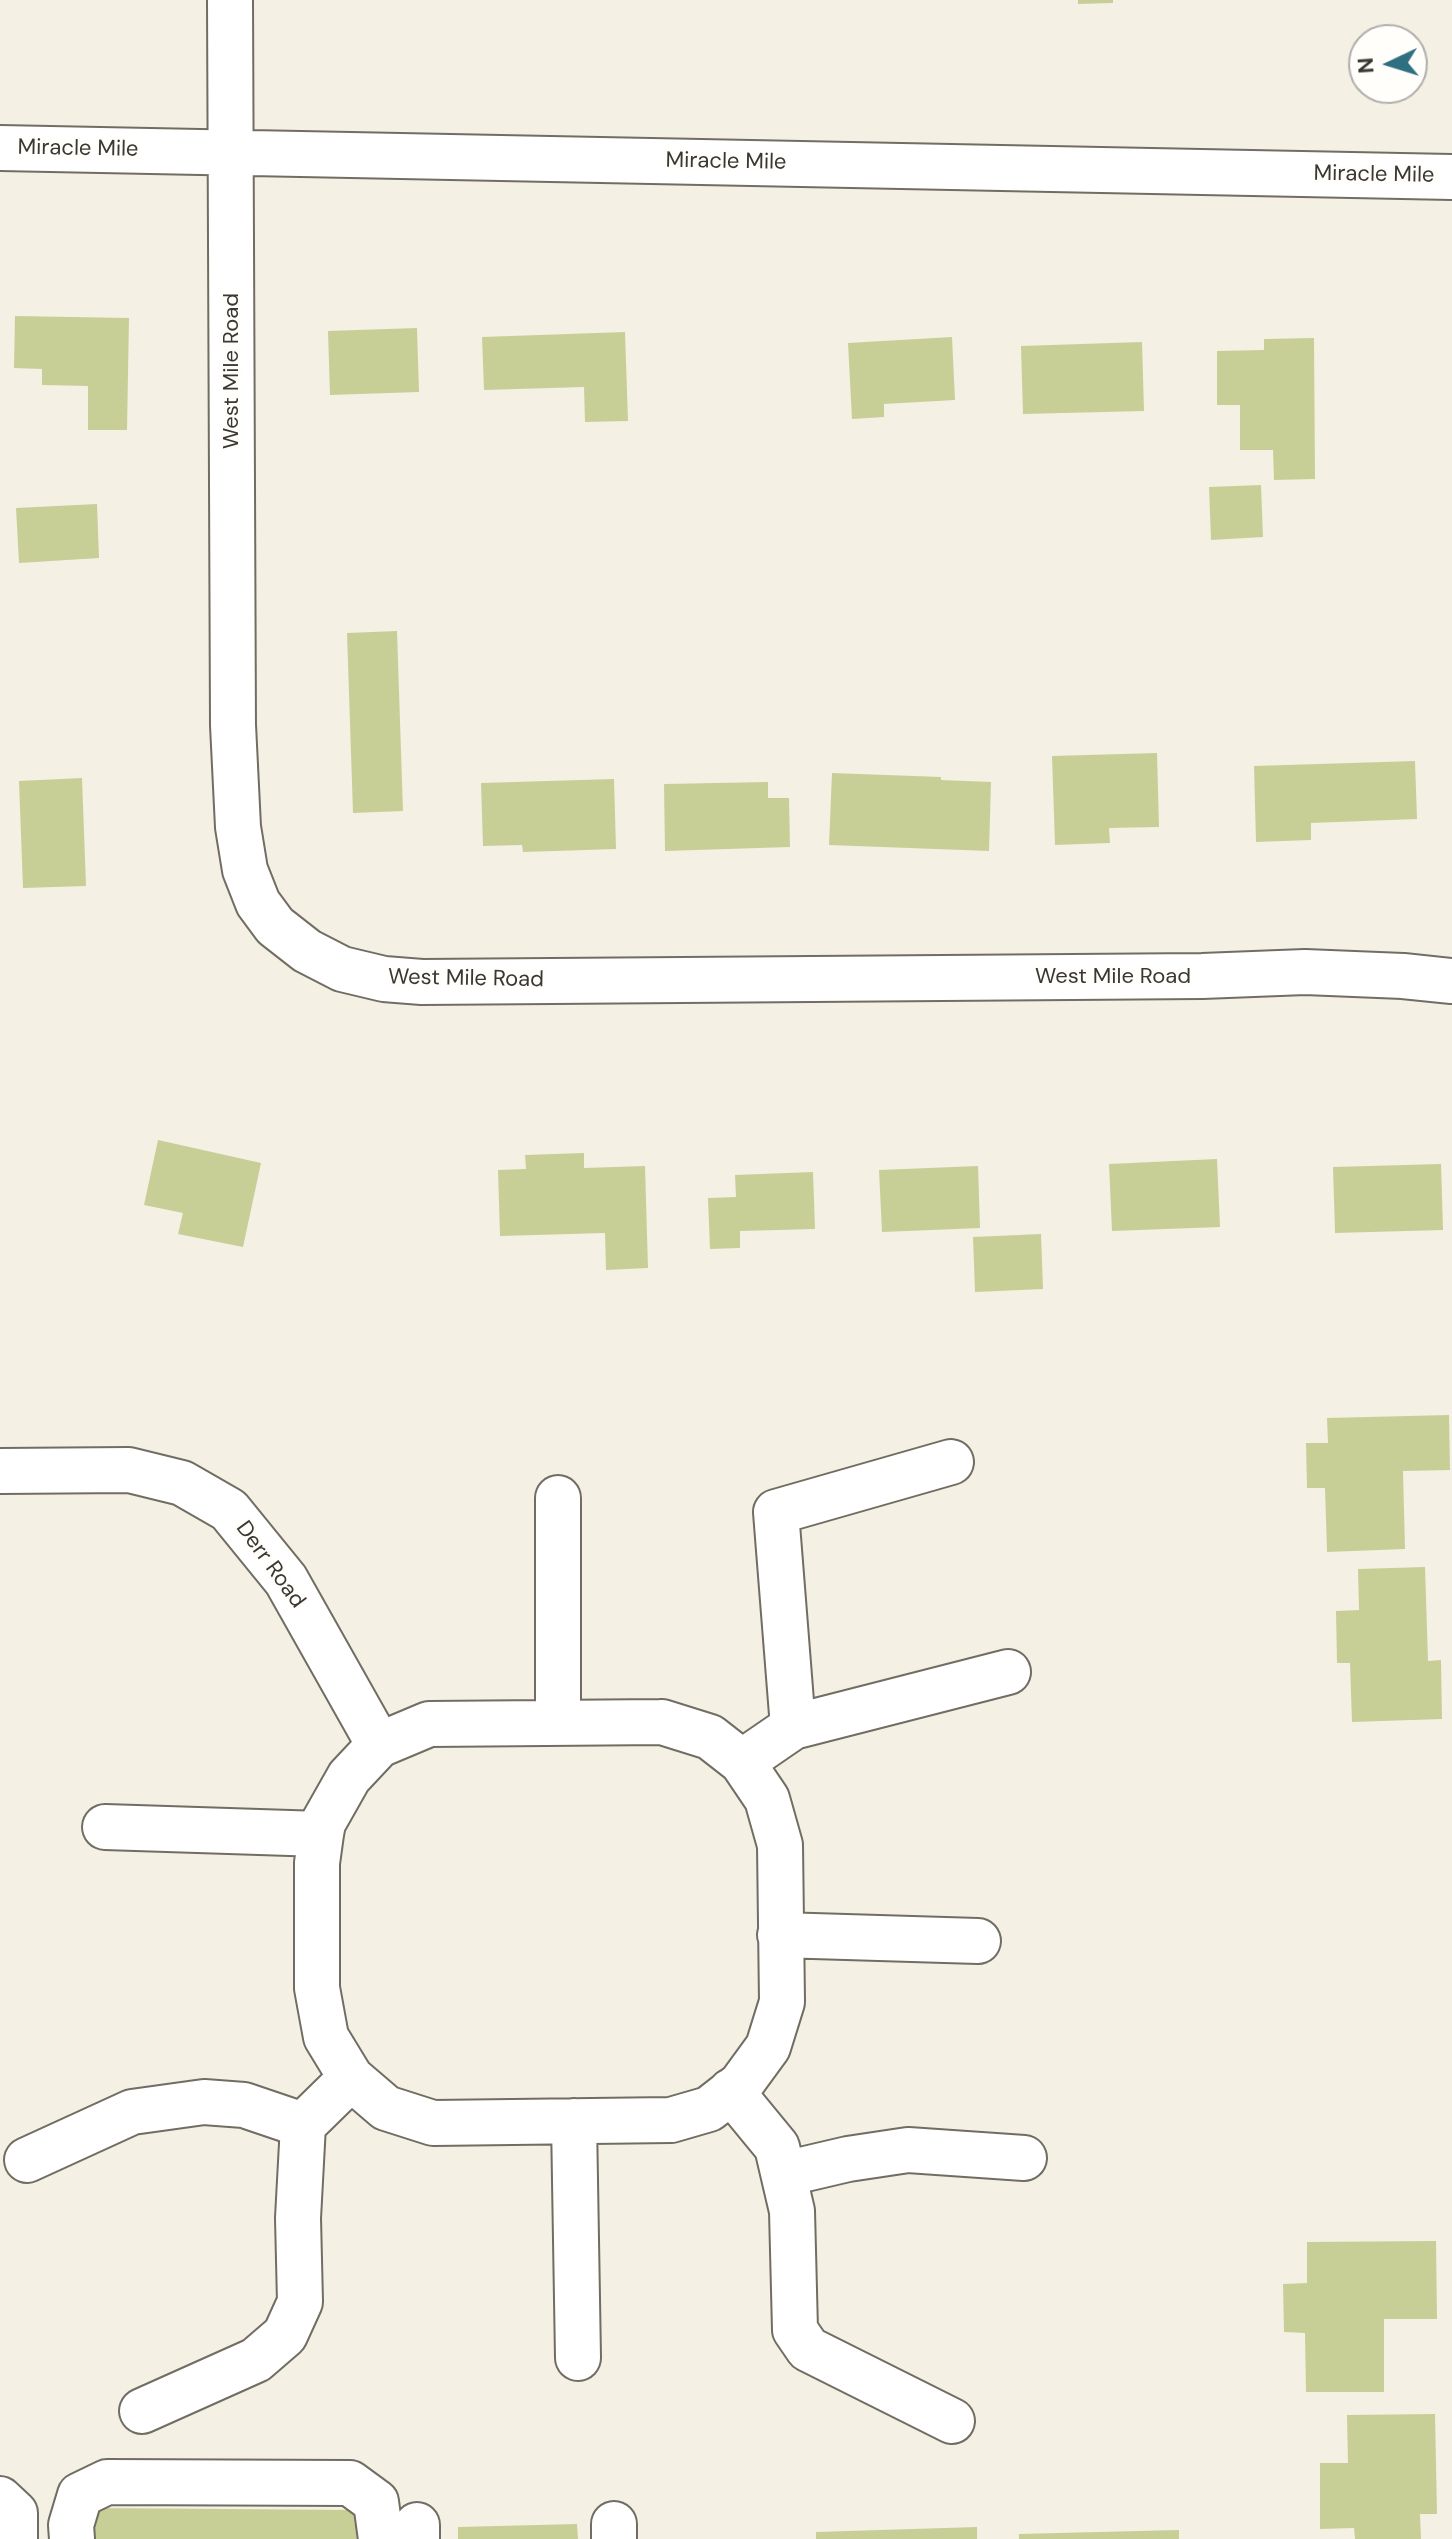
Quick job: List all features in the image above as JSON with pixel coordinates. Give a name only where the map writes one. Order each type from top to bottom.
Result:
[{"type":"street","name":"West Mile Road","points":[[230,0],[233,725],[238,827],[245,870],[258,903],[275,926],[307,951],[342,969],[384,979],[422,982],[1171,976],[1305,972],[1452,981]]},
{"type":"street","name":"Miracle Mile","points":[[0,148],[1452,177]]},
{"type":"street","points":[[793,1727],[776,1512],[951,1462]]},
{"type":"street","name":"Derr Road","points":[[0,1471],[129,1470],[182,1483],[229,1510],[286,1580],[379,1745]]},
{"type":"street","points":[[558,1498],[558,1723]]},
{"type":"street","points":[[742,1762],[793,1727],[1008,1672]]},
{"type":"street","points":[[662,1722],[710,1737],[742,1762],[767,1799],[780,1845],[782,2002],[768,2047],[741,2084],[709,2109],[671,2120],[433,2123],[386,2108],[351,2078],[326,2037],[317,1988],[317,1863],[323,1823],[349,1777],[379,1745],[429,1724],[558,1723],[662,1722]]},
{"type":"street","points":[[105,1827],[321,1834]]},
{"type":"street","points":[[780,1935],[978,1941]]},
{"type":"street","points":[[142,2411],[256,2360],[285,2335],[300,2302],[298,2218],[303,2125],[351,2078]]},
{"type":"street","points":[[731,2091],[777,2147],[792,2211],[795,2330],[808,2349],[952,2421]]},
{"type":"street","points":[[27,2160],[132,2112],[204,2102],[244,2105],[303,2125]]},
{"type":"street","points":[[574,2121],[578,2358]]},
{"type":"street","points":[[784,2174],[848,2159],[908,2150],[1024,2158]]},
{"type":"street","points":[[72,2539],[71,2525],[80,2495],[107,2482],[350,2483],[376,2502],[405,2534]]},
{"type":"street","points":[[0,2499],[15,2513],[15,2539]]},
{"type":"building","points":[[1078,0],[1113,0],[1113,3],[1078,4]]},
{"type":"building","points":[[15,316],[129,318],[127,430],[88,430],[88,386],[42,385],[42,369],[14,368]]},
{"type":"building","points":[[417,328],[419,392],[330,395],[328,331]]},
{"type":"building","points":[[625,332],[628,421],[585,422],[584,387],[484,390],[482,337]]},
{"type":"building","points":[[952,337],[955,400],[884,404],[884,417],[852,419],[848,343]]},
{"type":"building","points":[[1314,338],[1315,479],[1274,480],[1273,450],[1240,450],[1240,405],[1217,405],[1217,351],[1264,350],[1264,339]]},
{"type":"building","points":[[1142,342],[1144,411],[1023,414],[1021,346]]},
{"type":"building","points":[[1261,485],[1263,537],[1211,540],[1209,487]]},
{"type":"building","points":[[97,504],[99,558],[19,563],[16,508]]},
{"type":"building","points":[[397,631],[403,811],[353,813],[347,633]]},
{"type":"building","points":[[1157,753],[1159,827],[1109,828],[1110,843],[1055,845],[1052,756]]},
{"type":"building","points":[[1415,761],[1417,819],[1311,823],[1311,840],[1256,842],[1254,766]]},
{"type":"building","points":[[832,773],[991,782],[989,851],[829,845]]},
{"type":"building","points":[[82,778],[86,886],[23,888],[19,781]]},
{"type":"building","points":[[614,779],[616,849],[523,852],[522,845],[483,846],[481,783]]},
{"type":"building","points":[[768,782],[768,798],[789,798],[790,847],[665,851],[664,784]]},
{"type":"building","points":[[158,1140],[261,1163],[243,1247],[178,1234],[183,1213],[144,1205]]},
{"type":"building","points":[[584,1153],[584,1168],[645,1166],[648,1268],[606,1270],[605,1233],[500,1236],[498,1170],[526,1169],[525,1155]]},
{"type":"building","points":[[1217,1159],[1220,1227],[1112,1231],[1109,1164]]},
{"type":"building","points":[[1441,1164],[1443,1230],[1335,1233],[1333,1167]]},
{"type":"building","points":[[978,1166],[980,1228],[882,1232],[879,1170]]},
{"type":"building","points":[[813,1172],[815,1229],[740,1231],[740,1248],[710,1249],[708,1198],[736,1197],[735,1175]]},
{"type":"building","points":[[1041,1234],[1043,1289],[975,1292],[973,1237]]},
{"type":"building","points":[[1449,1415],[1450,1470],[1403,1471],[1405,1549],[1327,1552],[1325,1488],[1307,1488],[1306,1443],[1328,1443],[1327,1418]]},
{"type":"building","points":[[1425,1567],[1428,1661],[1441,1660],[1442,1719],[1352,1722],[1350,1663],[1337,1663],[1336,1611],[1359,1610],[1358,1569]]},
{"type":"building","points":[[1436,2241],[1437,2319],[1384,2319],[1384,2392],[1306,2392],[1305,2333],[1284,2332],[1283,2284],[1307,2283],[1307,2242]]},
{"type":"building","points":[[1435,2414],[1437,2514],[1420,2514],[1421,2539],[1355,2539],[1354,2528],[1320,2529],[1320,2463],[1348,2463],[1347,2415]]},
{"type":"building","points":[[90,2508],[360,2510],[359,2539],[90,2539]]},
{"type":"building","points":[[577,2524],[578,2539],[458,2539],[458,2527]]},
{"type":"building","points":[[977,2527],[977,2539],[816,2539],[816,2532]]},
{"type":"building","points":[[1179,2530],[1179,2539],[1019,2539],[1019,2534]]}]
